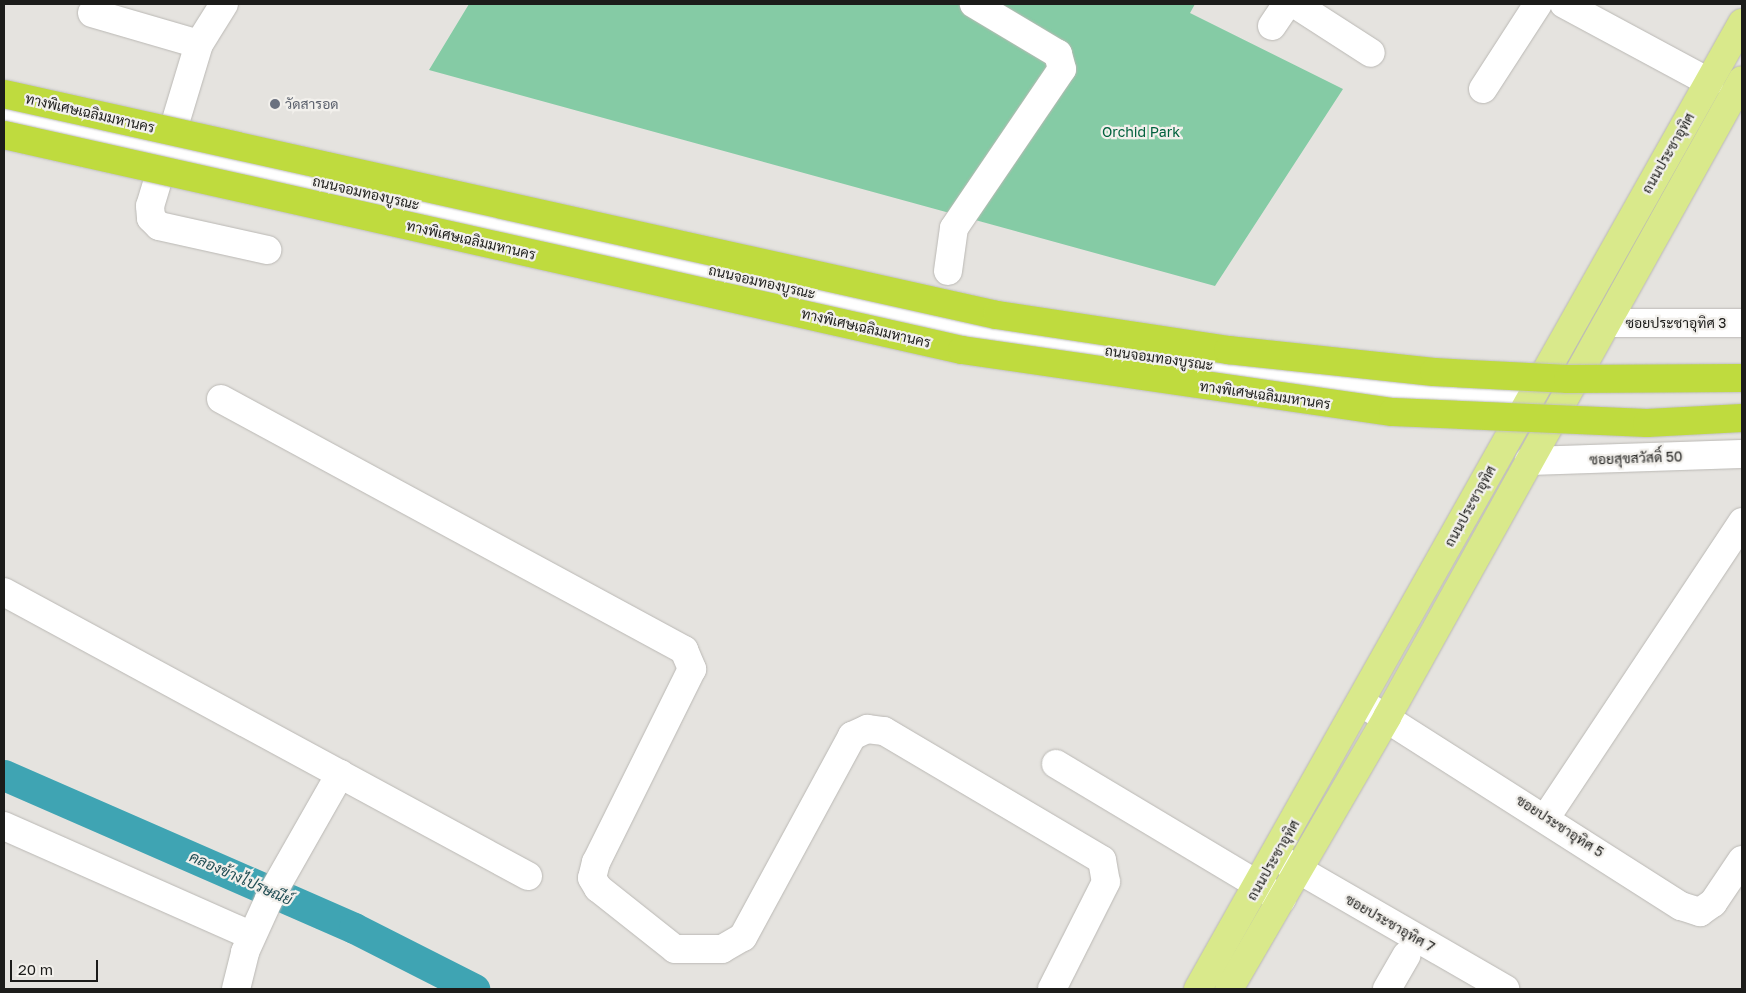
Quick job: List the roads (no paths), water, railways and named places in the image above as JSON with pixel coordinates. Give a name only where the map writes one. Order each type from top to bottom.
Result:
[{"type":"highway","name":"ทางพิเศษเฉลิมมหานคร","points":[[4,94],[997,315],[1228,350],[1434,372],[1568,379],[1742,378]]},
{"type":"highway","name":"ทางพิเศษเฉลิมมหานคร","points":[[4,135],[962,350],[1392,412],[1647,423],[1742,418]]},
{"type":"main road","name":"ถนนประชาอุทิศ","points":[[1198,989],[1362,703],[1528,399],[1742,23]]},
{"type":"main road","name":"ถนนประชาอุทิศ","points":[[1229,989],[1300,870],[1529,461],[1609,324],[1742,80]]},
{"type":"street","points":[[224,4],[199,44],[165,149],[150,206],[151,218],[159,226],[267,250]]},
{"type":"street","points":[[948,271],[954,228],[1062,69],[1058,54],[974,4]]},
{"type":"street","points":[[1272,26],[1287,4]]},
{"type":"street","points":[[1295,4],[1371,53]]},
{"type":"street","points":[[1483,89],[1538,4]]},
{"type":"street","points":[[1564,4],[1709,82]]},
{"type":"street","points":[[92,13],[199,44]]},
{"type":"street","name":"ถนนจอมทองบูรณะ","points":[[4,113],[1009,336],[1363,386],[1528,399]]},
{"type":"street","name":"ซอยประชาอุทิศ 3","points":[[1609,324],[1742,323]]},
{"type":"street","points":[[221,399],[684,650],[692,669],[596,862],[592,878],[598,888],[675,949],[722,950],[743,937],[852,736],[867,729],[884,732],[1102,860],[1106,882],[1052,989]]},
{"type":"street","name":"ซอยสุขสวัสดิ์ 50","points":[[1529,461],[1742,454]]},
{"type":"street","points":[[1547,816],[1742,522]]},
{"type":"street","points":[[4,592],[528,876]]},
{"type":"street","name":"ซอยประชาอุทิศ 5","points":[[1362,703],[1547,816],[1681,906],[1700,912],[1713,903],[1742,860]]},
{"type":"street","points":[[1056,764],[1282,900]]},
{"type":"street","points":[[236,989],[252,936],[269,899],[340,774]]},
{"type":"street","points":[[4,826],[252,936]]},
{"type":"street","name":"ซอยประชาอุทิศ 7","points":[[1275,856],[1506,989]]},
{"type":"street","points":[[1387,989],[1407,955]]},
{"type":"waterway","name":"คลองข้างไปรษณีย์","points":[[4,775],[354,928],[474,989]]},
{"type":"place","name":"วัดสารอด","points":[[275,104]]},
{"type":"park label","name":"Orchid Park","points":[[1141,132]]}]
